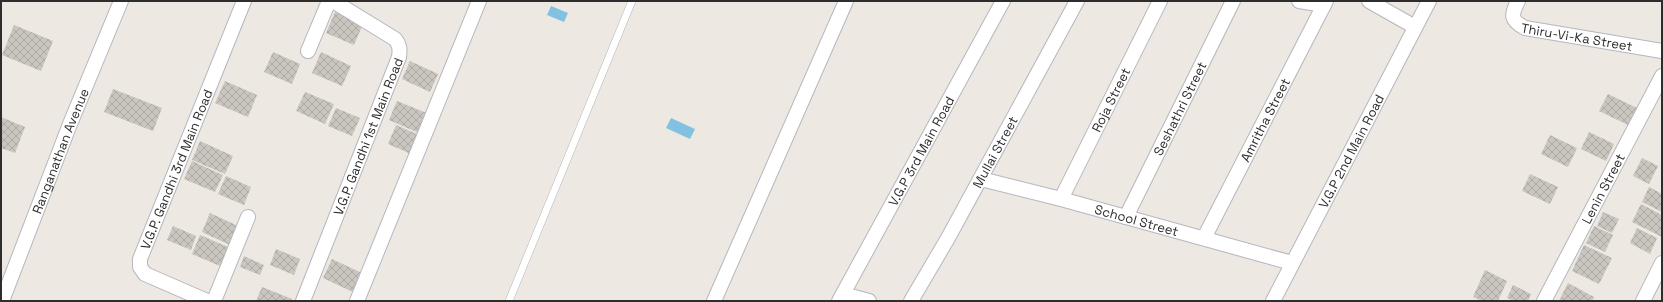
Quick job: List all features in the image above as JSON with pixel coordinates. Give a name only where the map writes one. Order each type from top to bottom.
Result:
[{"type":"street","name":"Ranganathan Avenue","points":[[2,301],[70,124],[121,1]]},
{"type":"street","name":"V.G.P. Gandhi 3rd Main Road","points":[[207,301],[145,274],[140,267],[140,259],[244,1]]},
{"type":"street","points":[[308,51],[329,1]]},
{"type":"street","name":"V.G.P. Gandhi 1st Main Road","points":[[303,301],[399,57],[400,50],[399,44],[395,40],[333,1]]},
{"type":"street","points":[[357,301],[479,1]]},
{"type":"street","points":[[714,301],[846,1]]},
{"type":"street","name":"V.G.P 3rd Main Road","points":[[841,297],[1003,1]]},
{"type":"street","name":"Mullai Street","points":[[911,301],[948,238],[1076,1]]},
{"type":"street","name":"Roja Street","points":[[1061,199],[1160,1]]},
{"type":"street","name":"Seshathri Street","points":[[1126,217],[1233,1]]},
{"type":"street","points":[[1299,1],[1325,3]]},
{"type":"street","points":[[1369,1],[1415,27]]},
{"type":"street","name":"V.G.P 2nd Main Road","points":[[1273,301],[1429,1]]},
{"type":"street","name":"Thiru-Vi-Ka Street","points":[[1518,1],[1513,11],[1513,17],[1515,22],[1525,28],[1662,51]]},
{"type":"street","name":"Amritha Street","points":[[1204,238],[1325,3]]},
{"type":"street","name":"Lenin Street","points":[[1544,301],[1662,76]]},
{"type":"street","name":"School Street","points":[[980,179],[1061,199],[1292,263]]},
{"type":"street","points":[[214,301],[248,217]]},
{"type":"street","points":[[1643,301],[1662,263]]},
{"type":"street","points":[[841,297],[869,301]]},
{"type":"lane","points":[[509,301],[632,1]]},
{"type":"water","points":[[551,6],[568,13],[564,22],[547,15]]},
{"type":"water","points":[[671,118],[695,129],[690,139],[666,128]]},
{"type":"building","points":[[335,12],[363,24],[354,45],[326,33]]},
{"type":"building","points":[[14,25],[53,41],[41,71],[2,55]]},
{"type":"building","points":[[273,52],[300,64],[292,84],[264,72]]},
{"type":"building","points":[[321,52],[351,66],[342,86],[312,73]]},
{"type":"building","points":[[410,61],[438,74],[430,92],[402,79]]},
{"type":"building","points":[[225,81],[257,95],[248,117],[215,103]]},
{"type":"building","points":[[113,89],[162,108],[153,131],[104,112]]},
{"type":"building","points":[[305,92],[334,104],[325,124],[296,111]]},
{"type":"building","points":[[1608,94],[1637,108],[1628,125],[1599,111]]},
{"type":"building","points":[[397,101],[429,114],[421,134],[389,120]]},
{"type":"building","points":[[336,108],[360,118],[352,136],[328,126]]},
{"type":"building","points":[[1,117],[25,127],[15,153],[1,148]]},
{"type":"building","points":[[396,125],[419,135],[411,154],[388,144]]},
{"type":"building","points":[[1589,132],[1614,144],[1606,161],[1581,149]]},
{"type":"building","points":[[1550,135],[1577,148],[1568,167],[1541,154]]},
{"type":"building","points":[[200,141],[233,156],[225,174],[192,160]]},
{"type":"building","points":[[1642,158],[1658,166],[1649,184],[1633,176]]},
{"type":"building","points":[[192,161],[223,175],[215,192],[184,179]]},
{"type":"building","points":[[1530,174],[1558,187],[1550,204],[1522,191]]},
{"type":"building","points":[[226,176],[251,187],[244,205],[218,194]]},
{"type":"building","points":[[1649,187],[1662,194],[1662,212],[1642,202]]},
{"type":"building","points":[[1641,204],[1662,215],[1662,237],[1632,222]]},
{"type":"building","points":[[1603,212],[1619,219],[1612,233],[1597,226]]},
{"type":"building","points":[[210,213],[238,226],[230,245],[202,232]]},
{"type":"building","points":[[173,226],[196,236],[191,250],[167,240]]},
{"type":"building","points":[[1594,226],[1613,235],[1605,252],[1586,243]]},
{"type":"building","points":[[1637,228],[1657,238],[1650,254],[1630,243]]},
{"type":"building","points":[[200,235],[228,247],[220,266],[192,254]]},
{"type":"building","points":[[1584,245],[1612,258],[1599,284],[1572,271]]},
{"type":"building","points":[[276,249],[300,259],[294,275],[270,265]]},
{"type":"building","points":[[244,256],[264,265],[260,275],[240,267]]},
{"type":"building","points":[[332,259],[364,274],[355,293],[323,278]]},
{"type":"building","points":[[1485,270],[1507,281],[1498,301],[1482,301],[1473,297]]},
{"type":"building","points":[[1568,283],[1594,297],[1592,301],[1559,301]]},
{"type":"building","points":[[1513,285],[1531,294],[1528,301],[1514,301],[1507,298]]},
{"type":"building","points":[[262,287],[292,299],[291,301],[256,301]]}]
